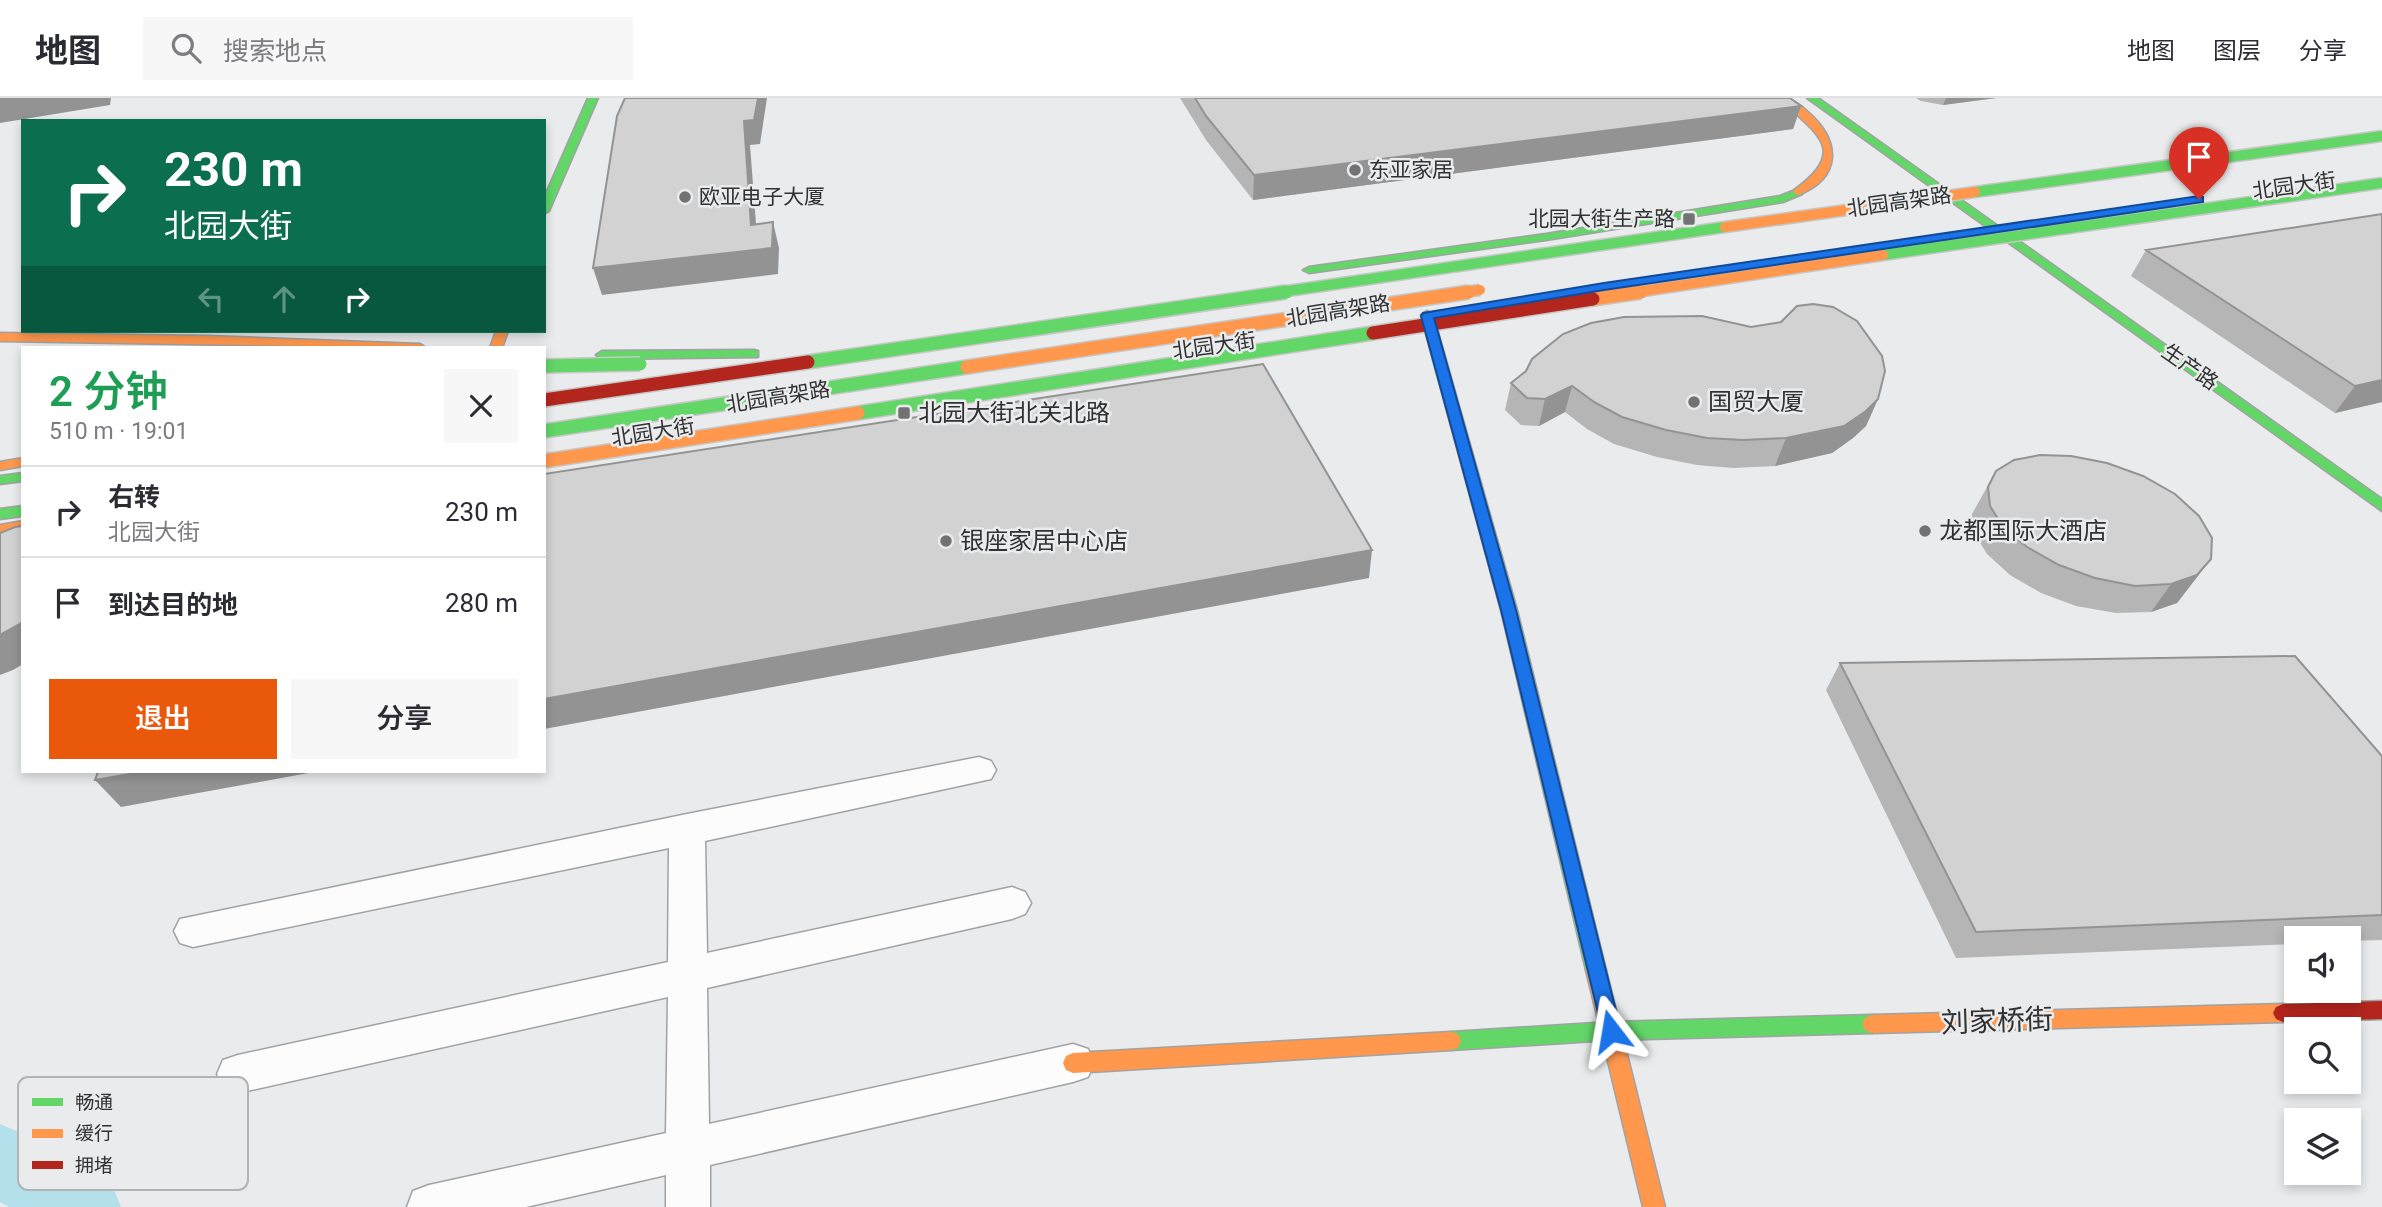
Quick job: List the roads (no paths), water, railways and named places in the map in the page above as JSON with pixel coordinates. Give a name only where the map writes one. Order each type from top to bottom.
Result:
[{"type":"main road","points":[[546,206],[593,98]]},
{"type":"main road","points":[[1551,251],[1384,268],[1303,271],[1783,200],[1814,183],[1826,170],[1829,158],[1827,145],[1818,125],[1784,98]]},
{"type":"main road","points":[[1812,98],[1937,189]]},
{"type":"main road","name":"北园大街","points":[[546,386],[957,333],[2018,175],[2380,131]]},
{"type":"main road","name":"北园高架路","points":[[546,400],[2380,131]]},
{"type":"main road","name":"北园大街","points":[[546,448],[1427,316],[1996,222],[2382,173]]},
{"type":"main road","points":[[546,461],[1861,258],[2382,183]]},
{"type":"main road","name":"生产路","points":[[1937,189],[1996,222],[2382,506]]},
{"type":"main road","name":"北园高架路","points":[[1955,220],[1996,222]]},
{"type":"main road","name":"北园高架路","points":[[546,432],[1499,288]]},
{"type":"main road","points":[[1392,331],[1526,293]]},
{"type":"main road","points":[[987,335],[1143,296]]},
{"type":"main road","points":[[546,366],[661,363],[754,354],[1039,312]]},
{"type":"main road","points":[[1427,316],[1509,610],[1654,1207]]},
{"type":"main road","points":[[0,337],[367,346]]},
{"type":"main road","points":[[546,353],[754,354]]},
{"type":"main road","points":[[974,367],[1193,362]]},
{"type":"main road","points":[[0,466],[21,462]]},
{"type":"main road","points":[[0,480],[21,477]]},
{"type":"main road","points":[[0,514],[21,511]]},
{"type":"main road","points":[[0,530],[21,526]]},
{"type":"main road","points":[[0,547],[21,542]]},
{"type":"main road","name":"刘家桥街","points":[[1073,1063],[1611,1031],[2382,1010]]},
{"type":"street","points":[[193,931],[979,770]]},
{"type":"street","points":[[687,828],[688,1207]]},
{"type":"street","points":[[238,1074],[1012,903]]},
{"type":"street","points":[[429,1207],[1073,1063]]},
{"type":"waterway","points":[[0,1161],[18,1171]]},
{"type":"waterway","points":[[52,1190],[83,1207]]},
{"type":"place","name":"东亚家居","points":[[1355,170]]},
{"type":"place","name":"欧亚电子大厦","points":[[685,197]]},
{"type":"place","name":"北园大街生产路","points":[[1689,219]]},
{"type":"place","name":"国贸大厦","points":[[1694,402]]},
{"type":"place","name":"北园大街北关北路","points":[[904,413]]},
{"type":"place","name":"龙都国际大酒店","points":[[1925,531]]},
{"type":"place","name":"银座家居中心店","points":[[946,541]]}]
